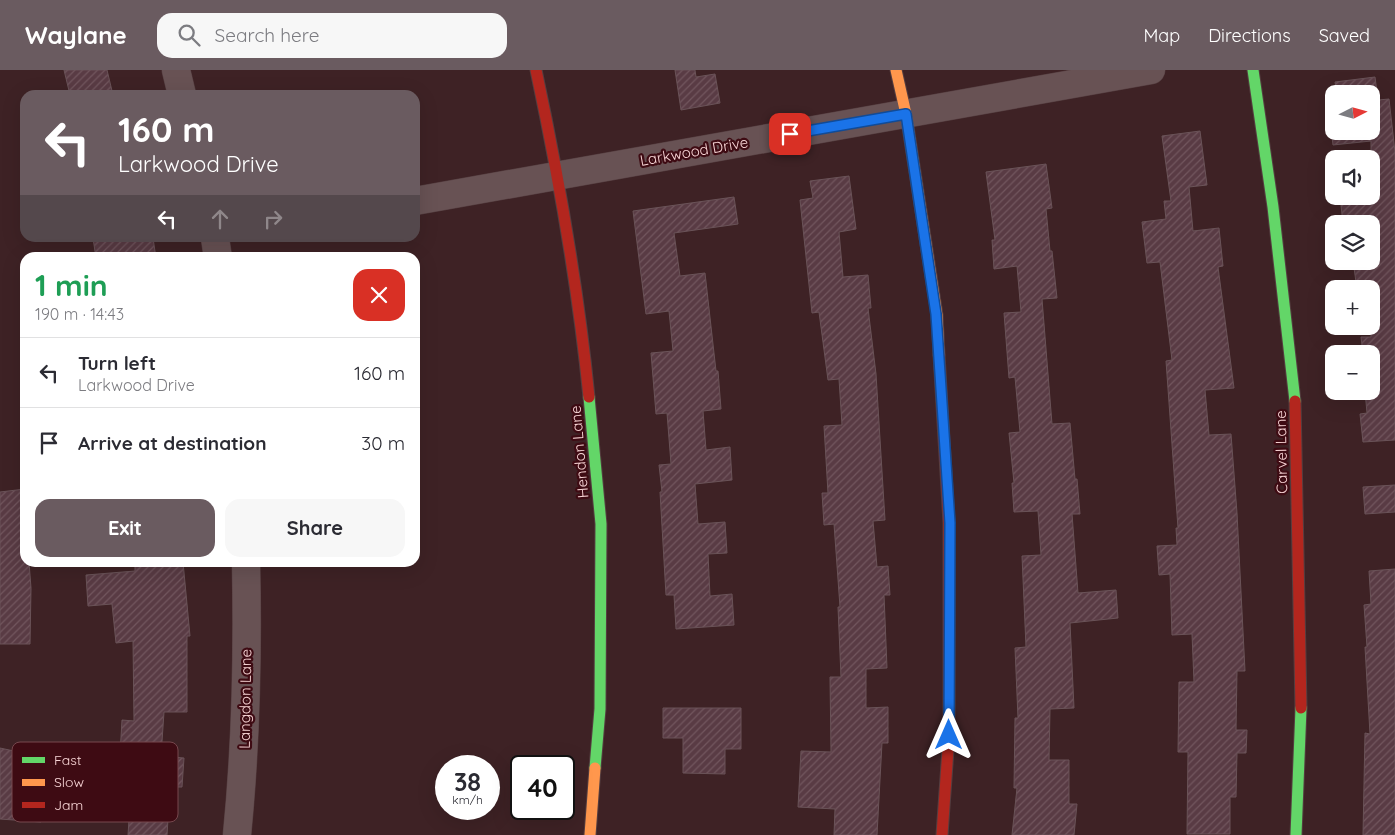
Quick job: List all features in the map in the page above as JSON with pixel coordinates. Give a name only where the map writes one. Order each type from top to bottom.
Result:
[{"type":"street","points":[[176,70],[181,90]]},
{"type":"street","name":"Hendon Lane","points":[[536,70],[558,176],[583,338],[601,524],[600,709],[590,835]]},
{"type":"street","points":[[896,70],[906,114],[936,314],[950,523],[949,735],[942,835]]},
{"type":"street","name":"Larkwood Drive","points":[[420,200],[1151,70]]},
{"type":"street","name":"Carvel Lane","points":[[1253,70],[1273,208],[1294,393],[1302,693],[1296,835]]},
{"type":"street","name":"Langdon Lane","points":[[237,835],[244,770],[247,630],[246,567]]},
{"type":"building","points":[[64,70],[107,70],[112,90],[69,90]]},
{"type":"building","points":[[675,70],[695,70],[696,77],[715,74],[720,103],[681,110]]},
{"type":"building","points":[[1375,77],[1376,85],[1336,85],[1335,82]]},
{"type":"building","points":[[1389,99],[1395,152],[1395,440],[1363,442],[1360,414],[1367,413],[1366,400],[1380,400],[1380,345],[1362,345],[1361,337],[1380,335],[1380,280],[1356,280],[1354,270],[1380,270],[1380,215],[1342,215],[1341,205],[1380,205],[1380,150],[1371,150],[1371,141],[1333,145],[1332,140],[1380,140],[1380,100]]},
{"type":"building","points":[[1200,131],[1207,185],[1189,187],[1193,231],[1219,228],[1223,266],[1218,267],[1234,388],[1205,390],[1209,435],[1231,434],[1237,513],[1245,671],[1237,671],[1236,730],[1247,730],[1246,753],[1237,753],[1236,797],[1230,797],[1230,834],[1187,834],[1188,752],[1178,752],[1179,682],[1194,682],[1192,634],[1172,635],[1170,574],[1159,575],[1157,546],[1177,545],[1176,528],[1178,528],[1166,361],[1172,360],[1160,262],[1147,263],[1142,222],[1166,219],[1164,201],[1171,201],[1162,136]]},
{"type":"building","points":[[1046,164],[1052,208],[1046,209],[1057,298],[1042,299],[1052,424],[1070,423],[1075,479],[1077,479],[1080,514],[1072,514],[1078,593],[1116,590],[1118,618],[1070,623],[1074,708],[1050,709],[1049,760],[1069,760],[1069,804],[1077,804],[1074,835],[1012,835],[1017,788],[1014,788],[1015,718],[1018,718],[1015,648],[1026,647],[1022,556],[1041,555],[1038,511],[1014,512],[1012,483],[1014,483],[1009,433],[1020,432],[1015,377],[1009,378],[1004,313],[1021,312],[1017,266],[994,269],[992,240],[995,240],[986,172]]},
{"type":"building","points":[[849,176],[856,229],[839,232],[843,277],[868,275],[871,308],[868,308],[876,374],[885,520],[873,521],[877,567],[888,566],[890,595],[884,595],[887,668],[866,669],[866,708],[888,707],[888,743],[882,743],[877,835],[834,835],[835,809],[798,807],[801,751],[831,752],[830,677],[841,677],[838,607],[840,607],[834,524],[824,525],[822,493],[828,493],[824,426],[842,425],[839,379],[828,380],[819,312],[812,313],[800,200],[813,198],[810,181]]},
{"type":"building","points":[[734,197],[738,224],[674,233],[680,276],[705,273],[721,409],[703,411],[706,450],[730,447],[732,480],[695,484],[698,524],[725,522],[727,553],[708,554],[710,596],[732,594],[734,625],[676,629],[674,595],[666,595],[660,492],[662,492],[659,465],[671,464],[667,413],[656,414],[651,353],[673,351],[669,311],[646,314],[633,211]]},
{"type":"building","points":[[94,242],[154,242],[155,252],[95,252]]},
{"type":"building","points":[[1395,485],[1395,512],[1365,514],[1363,487]]},
{"type":"building","points":[[20,490],[20,567],[29,567],[30,644],[0,644],[0,492]]},
{"type":"building","points":[[135,567],[183,567],[190,636],[187,636],[187,712],[164,712],[162,742],[121,742],[122,720],[134,721],[133,641],[116,643],[112,604],[88,606],[86,575],[135,571]]},
{"type":"building","points":[[1395,569],[1395,835],[1363,835],[1365,733],[1370,734],[1364,605],[1371,604],[1369,571]]},
{"type":"building","points":[[663,708],[741,708],[741,749],[725,749],[725,774],[683,773],[683,738],[663,738]]},
{"type":"building","points":[[0,748],[12,751],[12,820],[0,819]]},
{"type":"building","points":[[178,757],[184,758],[182,787],[178,787]]},
{"type":"building","points":[[129,822],[168,822],[167,835],[128,835]]},
{"type":"traffic: fast","points":[[1253,70],[1273,207],[1295,401]]},
{"type":"traffic: fast","points":[[589,397],[601,524],[600,709],[595,768]]},
{"type":"traffic: fast","points":[[1296,835],[1301,708]]},
{"type":"traffic: slow","points":[[896,70],[906,114],[937,315],[939,355]]},
{"type":"traffic: slow","points":[[590,835],[595,768]]},
{"type":"traffic: jam","points":[[536,70],[567,233],[589,397]]},
{"type":"traffic: jam","points":[[939,355],[949,523],[949,735],[942,835]]},
{"type":"traffic: jam","points":[[1295,401],[1301,708]]},
{"type":"route","points":[[790,134],[906,114],[936,314],[950,523],[949,735]]}]
